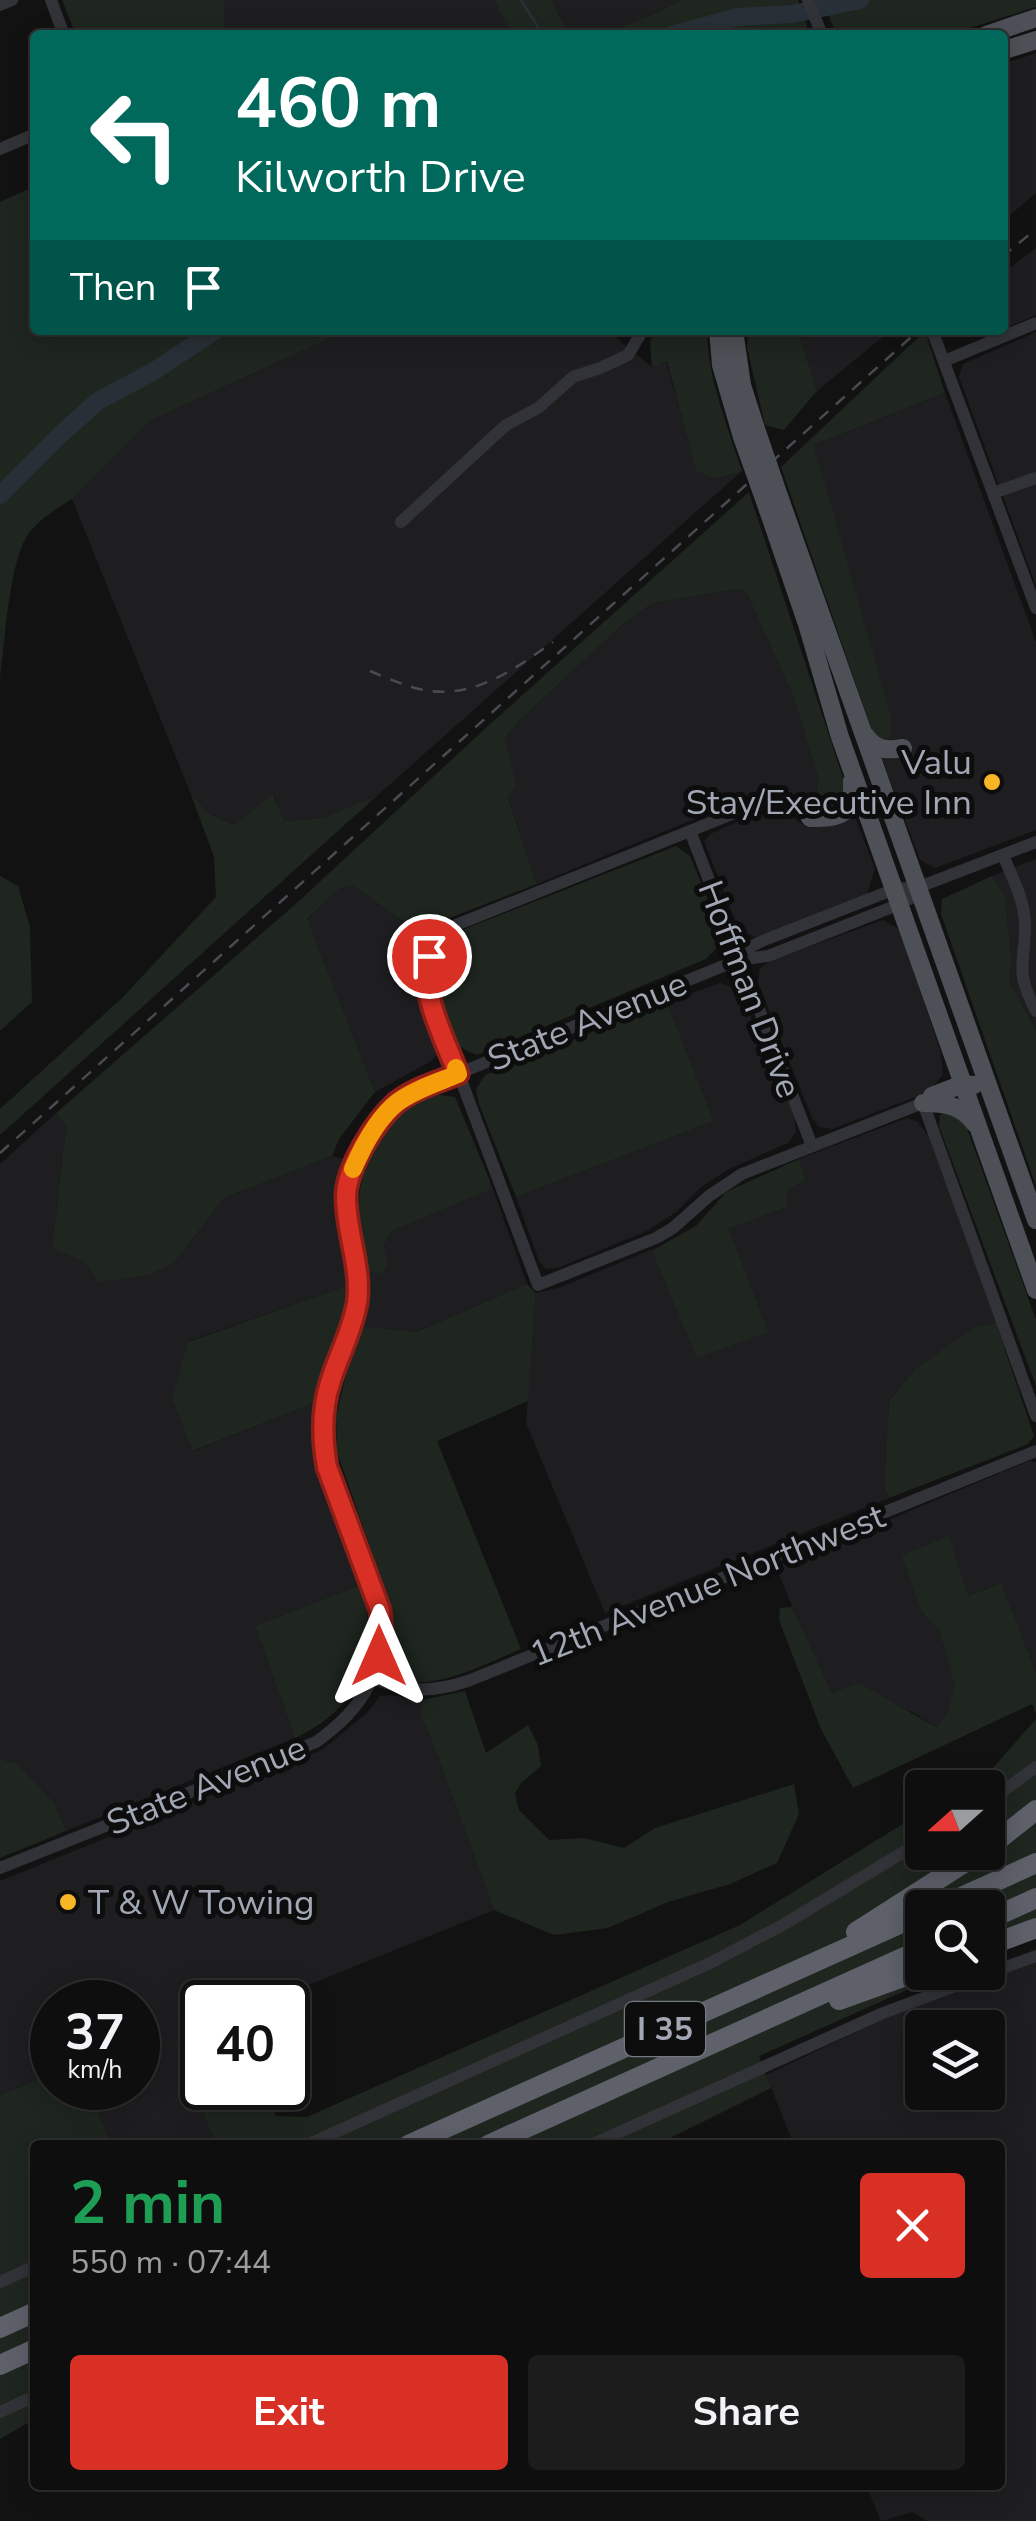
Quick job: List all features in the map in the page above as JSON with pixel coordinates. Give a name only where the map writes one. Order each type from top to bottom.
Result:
[{"type":"highway","points":[[1005,1835],[1036,1810]]},
{"type":"highway","points":[[975,1890],[1036,1862]]},
{"type":"highway","points":[[725,2002],[852,1934],[953,1870]]},
{"type":"highway","points":[[1005,1912],[1036,1898]]},
{"type":"highway","name":"I 35","points":[[419,2140],[905,1922]]},
{"type":"highway","points":[[1005,1940],[1036,1928]]},
{"type":"highway","name":"I 35","points":[[499,2140],[905,1958]]},
{"type":"highway","points":[[724,2040],[905,1976]]},
{"type":"highway","points":[[0,2328],[30,2314]]},
{"type":"highway","points":[[0,2365],[30,2351]]},
{"type":"main road","points":[[1001,30],[1036,18]]},
{"type":"main road","points":[[1008,49],[1036,40]]},
{"type":"main road","points":[[719,335],[722,365],[862,730],[1035,1216]]},
{"type":"main road","points":[[735,335],[748,431]]},
{"type":"main road","points":[[774,504],[852,780],[851,804],[840,815],[810,818]]},
{"type":"main road","points":[[862,730],[877,748],[903,748],[886,767],[884,790]]},
{"type":"main road","points":[[840,736],[1036,1290]]},
{"type":"main road","points":[[928,1100],[945,1083],[948,1071],[940,1020]]},
{"type":"main road","points":[[928,1100],[963,1084],[974,1085],[981,1092],[1035,1216]]},
{"type":"main road","points":[[928,1100],[956,1107],[971,1118],[981,1134]]},
{"type":"street","points":[[0,5],[12,0]]},
{"type":"street","points":[[51,0],[62,30]]},
{"type":"street","points":[[808,0],[820,30]]},
{"type":"street","points":[[0,148],[30,136]]},
{"type":"street","points":[[1008,335],[1036,323]]},
{"type":"street","points":[[401,522],[506,425],[538,408],[573,376],[628,355],[640,335]]},
{"type":"street","points":[[934,335],[1036,608]]},
{"type":"street","points":[[944,361],[1007,335]]},
{"type":"street","points":[[993,493],[1036,478]]},
{"type":"street","points":[[810,818],[789,806],[752,806],[456,925],[438,940],[425,971],[428,992],[538,1286],[656,1238],[742,1174],[928,1100],[1036,1416]]},
{"type":"street","name":"Hoffman Drive","points":[[690,831],[812,1146]]},
{"type":"street","name":"State Avenue","points":[[0,1868],[316,1742],[337,1727],[374,1678],[382,1633],[380,1610],[327,1467],[323,1418],[329,1384],[351,1330],[357,1301],[358,1278],[346,1194],[353,1167],[367,1141],[397,1102],[420,1089],[738,960],[762,941],[897,897],[1036,842]]},
{"type":"street","points":[[1003,855],[1022,904],[1025,924],[1021,977],[1036,1011]]},
{"type":"street","name":"12th Avenue Northwest","points":[[374,1678],[422,1692],[468,1681],[1036,1451]]},
{"type":"street","points":[[1005,1790],[1036,1767]]},
{"type":"street","points":[[318,2140],[710,1963],[781,1926],[905,1851]]},
{"type":"street","points":[[602,2140],[883,2013],[1036,1956]]},
{"type":"street","points":[[0,2282],[30,2268]]},
{"type":"street","points":[[0,2412],[30,2398]]},
{"type":"shaded area","points":[[62,0],[224,0],[225,30],[74,30]]},
{"type":"shaded area","points":[[224,0],[494,0],[509,30],[225,30]]},
{"type":"shaded area","points":[[494,0],[551,0],[567,30],[509,30]]},
{"type":"shaded area","points":[[551,0],[681,0],[613,30],[567,30]]},
{"type":"shaded area","points":[[681,0],[798,0],[808,30],[613,30]]},
{"type":"shaded area","points":[[823,0],[1036,0],[1036,7],[964,30],[834,30]]},
{"type":"shaded area","points":[[1036,53],[1036,193],[1008,217],[1008,62]]},
{"type":"shaded area","points":[[30,188],[30,335],[336,335],[150,421],[72,499],[33,528],[22,546],[12,582],[0,679],[0,202]]},
{"type":"shaded area","points":[[1036,248],[1036,315],[1008,327],[1008,269]]},
{"type":"shaded area","points":[[1036,332],[1036,586],[959,377],[963,364]]},
{"type":"shaded area","points":[[336,335],[615,335],[652,367],[666,360],[696,470],[716,479],[742,471],[378,795],[323,818],[283,821],[274,795],[234,825],[208,813],[190,792],[72,499],[150,421]]},
{"type":"shaded area","points":[[653,335],[707,335],[714,383],[742,471],[716,479],[696,471],[667,361],[652,367]]},
{"type":"shaded area","points":[[748,335],[800,335],[817,391],[784,430],[765,425],[747,347]]},
{"type":"shaded area","points":[[800,335],[885,335],[817,391]]},
{"type":"shaded area","points":[[921,335],[926,335],[945,393],[814,445],[892,720],[889,739],[881,743],[873,734],[781,467]]},
{"type":"shaded area","points":[[945,393],[1036,642],[1036,830],[935,868],[920,860],[873,734],[832,512],[814,445]]},
{"type":"shaded area","points":[[749,492],[843,778],[847,795],[835,809],[815,801],[818,778],[794,698],[747,593],[739,589],[651,604],[623,624],[505,738],[516,785],[508,798],[537,884],[447,919],[426,937],[353,886],[341,887],[307,919],[375,1092],[339,1139],[332,1156],[224,1198],[175,1262],[148,1275],[99,1282],[85,1262],[52,1248],[66,1126],[56,1113],[299,901]]},
{"type":"shaded area","points":[[739,589],[747,593],[794,698],[818,778],[815,801],[778,793],[738,801],[537,884],[508,797],[505,738],[623,624],[651,604]]},
{"type":"shaded area","points":[[190,792],[208,813],[234,825],[273,794],[284,821],[323,818],[378,795],[0,1135],[0,1109],[123,997],[216,897],[214,857]]},
{"type":"shaded area","points":[[853,812],[875,869],[867,894],[755,937],[743,931],[734,918],[704,841],[710,834],[748,817],[770,814],[795,819],[806,827],[835,821]]},
{"type":"shaded area","points":[[676,846],[690,856],[721,943],[706,959],[477,1055],[456,1042],[439,1011],[430,977],[436,954],[452,934]]},
{"type":"shaded area","points":[[1036,859],[1036,1030],[1010,983],[1005,895],[992,876]]},
{"type":"shaded area","points":[[0,876],[18,886],[30,927],[32,1002],[0,1031]]},
{"type":"shaded area","points":[[992,876],[1005,895],[1010,983],[1036,1030],[1036,1186],[941,914],[942,899]]},
{"type":"shaded area","points":[[341,886],[353,886],[426,937],[416,972],[420,999],[439,1053],[375,1092],[307,920]]},
{"type":"shaded area","points":[[883,920],[898,929],[904,942],[941,1053],[943,1075],[926,1093],[832,1129],[819,1127],[758,983],[760,968],[772,960]]},
{"type":"shaded area","points":[[720,983],[740,994],[794,1112],[796,1132],[788,1143],[727,1170],[647,1231],[558,1268],[546,1269],[539,1261],[516,1197],[714,1121],[667,1002]]},
{"type":"shaded area","points":[[667,1002],[714,1121],[516,1197],[479,1104],[476,1089],[485,1075]]},
{"type":"shaded area","points":[[434,1094],[455,1097],[490,1181],[489,1190],[390,1232],[384,1246],[387,1266],[381,1274],[367,1272],[359,1208],[370,1156],[390,1125]]},
{"type":"shaded area","points":[[950,1112],[964,1120],[1036,1320],[1036,1386],[939,1126],[940,1115]]},
{"type":"shaded area","points":[[56,1113],[66,1125],[52,1248],[175,1262],[224,1198],[332,1156],[346,1159],[340,1174],[346,1286],[189,1341],[194,1451],[319,1401],[317,1447],[326,1488],[362,1584],[255,1626],[295,1738],[66,1831],[54,1802],[17,1764],[0,1759],[0,1164]]},
{"type":"shaded area","points":[[907,1118],[918,1122],[929,1137],[996,1323],[976,1328],[917,1367],[889,1401],[884,1486],[889,1498],[605,1613],[526,1423],[536,1293],[561,1287],[660,1246],[654,1254],[767,1332],[729,1229],[787,1207],[787,1190],[806,1180],[799,1159]]},
{"type":"shaded area","points":[[799,1159],[806,1180],[787,1190],[787,1207],[729,1229],[768,1332],[697,1358],[653,1253],[696,1226],[726,1192]]},
{"type":"shaded area","points":[[490,1181],[527,1284],[416,1332],[362,1326],[367,1272],[380,1274],[390,1232],[488,1190]]},
{"type":"shaded area","points":[[527,1284],[536,1293],[528,1401],[437,1441],[521,1649],[445,1679],[403,1679],[392,1667],[391,1607],[337,1452],[336,1416],[349,1362],[362,1326],[416,1332]]},
{"type":"shaded area","points":[[346,1286],[344,1314],[322,1379],[319,1401],[193,1451],[172,1399],[188,1342]]},
{"type":"shaded area","points":[[996,1323],[1034,1436],[1028,1444],[889,1498],[884,1486],[889,1401],[917,1367],[976,1327]]},
{"type":"shaded area","points":[[1029,1461],[1036,1462],[1036,1673],[1000,1583],[921,1611],[939,1630],[954,1684],[948,1712],[936,1727],[894,1704],[832,1693],[776,1567]]},
{"type":"shaded area","points":[[949,1536],[968,1596],[1001,1583],[1036,1673],[1036,1713],[1032,1704],[853,1788],[821,1729],[779,1620],[780,1608],[792,1607],[832,1693],[859,1683],[936,1727],[948,1712],[954,1684],[939,1630],[921,1611],[902,1555]]},
{"type":"shaded area","points":[[362,1584],[368,1633],[360,1675],[336,1711],[295,1738],[255,1626]]},
{"type":"shaded area","points":[[465,1691],[486,1753],[528,1725],[538,1745],[541,1766],[521,1783],[515,1794],[519,1810],[549,1840],[584,1838],[624,1848],[655,1828],[794,1784],[799,1814],[777,1863],[608,1928],[554,1935],[494,1910],[420,1717],[422,1700]]},
{"type":"shaded area","points":[[380,1696],[422,1700],[420,1717],[494,1910],[310,1984],[310,1980],[180,1980],[180,2037],[174,2040],[180,2055],[180,2110],[202,2110],[214,2140],[110,2140],[97,2110],[160,2110],[160,1980],[30,1980],[30,2083],[0,2095],[0,1881],[322,1750],[367,1713]]},
{"type":"shaded area","points":[[1036,1719],[1036,1929],[1005,1944],[1005,1890],[905,1890],[907,1990],[759,2056],[771,2088],[666,2140],[214,2140],[202,2110],[274,2110],[276,2116],[307,2117],[740,1925],[905,1823],[905,1870],[1005,1870],[1005,1770],[990,1770]]},
{"type":"shaded area","points":[[0,1759],[17,1764],[54,1802],[66,1831],[0,1858]]},
{"type":"shaded area","points":[[1036,1963],[1036,2521],[927,2521],[912,2512],[881,2521],[868,2490],[1005,2490],[1005,2140],[792,2140],[766,2075],[913,2005],[957,1990],[1005,1990],[1005,1974]]},
{"type":"shaded area","points":[[30,2083],[30,2110],[97,2110],[110,2140],[30,2140],[30,2422],[0,2439],[0,2095]]},
{"type":"waterway","points":[[521,0],[540,30]]},
{"type":"waterway","points":[[690,30],[738,17],[793,14],[860,0]]},
{"type":"waterway","points":[[0,495],[98,401],[208,335]]},
{"type":"railway","points":[[1008,252],[1036,229]]},
{"type":"railway","points":[[0,1153],[913,335]]},
{"type":"railway","points":[[370,671],[415,688],[454,691],[489,682],[553,642]]},
{"type":"slow traffic","points":[[353,1169],[367,1141],[397,1102],[458,1074],[456,1068]]},
{"type":"place","name":"Valu Stay/Executive Inn","points":[[992,782]]},
{"type":"place","name":"T & W Towing","points":[[68,1902]]},
{"type":"route","points":[[379,1656],[380,1610],[327,1467],[323,1418],[329,1384],[351,1330],[357,1301],[358,1278],[346,1194],[353,1167],[397,1102],[458,1074],[428,992],[425,971],[429,956]]}]
